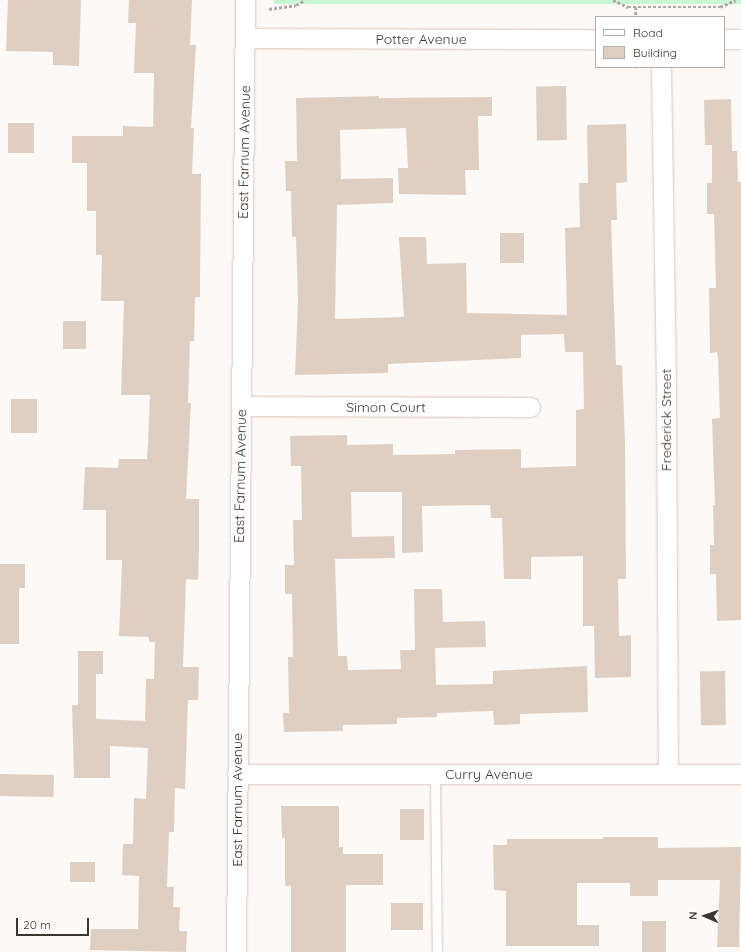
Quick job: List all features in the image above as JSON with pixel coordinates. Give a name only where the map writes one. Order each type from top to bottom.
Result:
[{"type":"street","name":"East Farnum Avenue","points":[[236,952],[245,0]]},
{"type":"street","name":"Potter Avenue","points":[[245,38],[595,38]]},
{"type":"street","points":[[725,39],[741,39]]},
{"type":"street","name":"Frederick Street","points":[[660,68],[666,394],[668,774]]},
{"type":"street","name":"Simon Court","points":[[241,406],[530,407]]},
{"type":"street","name":"Curry Avenue","points":[[237,774],[741,774]]},
{"type":"lane","points":[[435,774],[437,952]]},
{"type":"path","points":[[269,9],[290,7],[305,0]]},
{"type":"path","points":[[613,0],[624,6],[636,7],[720,7],[736,0]]},
{"type":"path","points":[[636,7],[636,16]]},
{"type":"green space","points":[[274,0],[741,0],[741,4],[274,4]]},
{"type":"building","points":[[8,0],[81,0],[79,66],[53,65],[53,52],[6,51]]},
{"type":"building","points":[[129,0],[192,0],[190,45],[196,45],[191,128],[194,128],[192,174],[201,174],[200,297],[195,297],[194,341],[190,341],[188,403],[191,403],[186,499],[199,499],[199,551],[198,580],[186,579],[183,667],[199,667],[198,700],[188,700],[185,789],[175,788],[174,832],[169,832],[167,887],[174,887],[173,907],[180,907],[179,931],[187,931],[186,952],[90,950],[91,929],[138,929],[139,876],[122,875],[123,844],[133,844],[134,798],[146,799],[148,748],[110,746],[110,778],[74,778],[72,705],[78,705],[78,651],[103,651],[103,674],[96,674],[96,719],[145,721],[146,679],[154,679],[155,642],[149,642],[149,637],[119,636],[122,560],[106,560],[106,510],[83,510],[85,467],[118,468],[119,459],[147,459],[150,395],[121,395],[124,301],[101,301],[102,255],[96,255],[96,211],[87,211],[87,163],[72,163],[72,136],[123,136],[123,126],[153,127],[154,73],[134,73],[136,23],[128,23]]},
{"type":"building","points":[[566,86],[567,140],[537,141],[536,87]]},
{"type":"building","points":[[379,96],[379,98],[492,97],[492,116],[478,116],[479,170],[465,170],[466,195],[399,194],[398,168],[408,168],[406,128],[340,130],[341,179],[393,178],[393,203],[337,205],[335,319],[404,317],[399,237],[426,237],[427,264],[466,263],[467,313],[567,315],[565,228],[580,227],[579,183],[588,183],[587,125],[626,124],[627,182],[616,183],[617,220],[611,220],[616,365],[622,365],[625,441],[626,579],[618,579],[619,636],[631,635],[631,677],[595,678],[594,626],[583,626],[583,556],[531,557],[531,579],[504,579],[502,518],[491,518],[490,505],[422,506],[423,552],[402,553],[402,492],[351,492],[352,537],[394,536],[395,558],[335,559],[338,656],[347,656],[348,670],[401,669],[400,650],[415,650],[414,589],[442,589],[443,622],[485,621],[486,647],[435,648],[436,685],[493,684],[493,671],[587,666],[588,712],[520,714],[520,724],[494,725],[493,711],[437,713],[437,717],[397,718],[397,724],[343,725],[343,731],[284,732],[283,713],[289,713],[288,657],[293,657],[292,594],[285,594],[285,565],[294,565],[293,520],[302,520],[301,466],[291,466],[290,436],[347,435],[347,445],[393,444],[393,455],[455,454],[455,450],[521,449],[521,468],[576,466],[576,410],[584,409],[583,352],[565,352],[564,334],[521,335],[521,358],[388,364],[388,373],[295,375],[298,301],[296,237],[292,237],[291,191],[286,191],[285,161],[297,161],[296,98]]},
{"type":"building","points":[[731,99],[732,151],[737,151],[738,182],[741,182],[741,620],[717,621],[716,574],[710,574],[710,545],[714,545],[713,505],[715,505],[712,419],[720,418],[718,357],[717,352],[710,353],[709,288],[716,288],[714,214],[707,214],[707,183],[712,183],[712,145],[705,145],[704,100]]},
{"type":"building","points":[[8,123],[34,123],[34,153],[8,153]]},
{"type":"building","points":[[500,233],[524,233],[524,263],[500,263]]},
{"type":"building","points":[[63,321],[86,321],[86,349],[63,349]]},
{"type":"building","points":[[11,399],[37,399],[37,433],[11,433]]},
{"type":"building","points":[[0,564],[25,564],[25,588],[19,588],[19,644],[0,644]]},
{"type":"building","points":[[700,671],[725,671],[726,725],[701,725]]},
{"type":"building","points":[[0,774],[54,775],[54,797],[0,796]]},
{"type":"building","points":[[281,806],[339,806],[339,847],[343,847],[343,854],[383,854],[383,885],[346,885],[346,952],[291,952],[291,886],[285,886],[285,838],[282,838]]},
{"type":"building","points":[[400,809],[424,809],[424,840],[400,840]]},
{"type":"building","points":[[603,837],[658,837],[658,848],[741,847],[739,947],[717,947],[720,880],[658,880],[658,896],[630,896],[630,883],[577,883],[577,925],[599,925],[599,946],[506,946],[506,891],[494,890],[493,845],[507,845],[507,839],[603,839]]},
{"type":"building","points":[[70,862],[95,862],[95,882],[70,882]]},
{"type":"building","points":[[391,903],[423,903],[423,930],[391,930]]},
{"type":"building","points":[[642,921],[666,921],[666,952],[642,952]]}]
